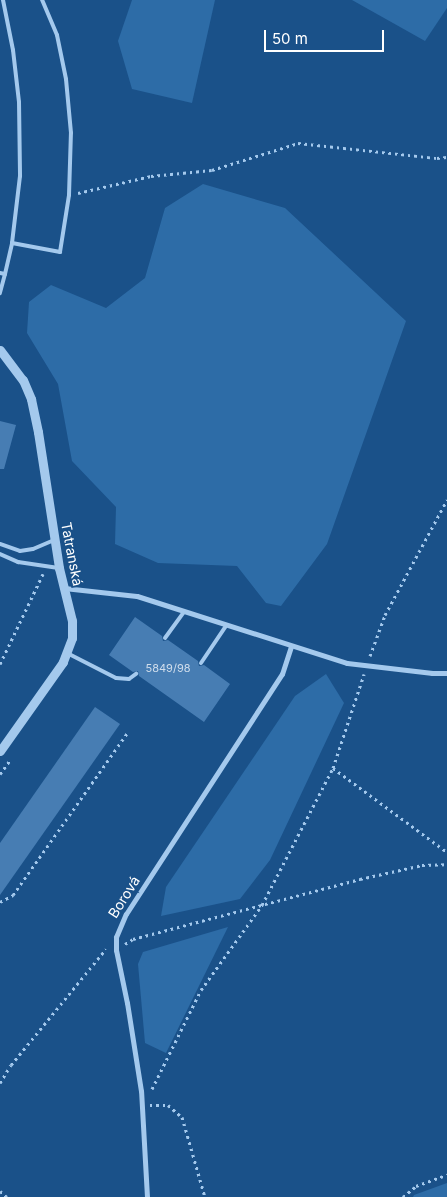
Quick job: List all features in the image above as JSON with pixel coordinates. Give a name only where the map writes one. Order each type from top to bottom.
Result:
[{"type":"street","name":"Tatranská","points":[[0,350],[23,380],[31,399],[38,432],[59,568],[72,622],[72,638],[63,662],[0,751]]},
{"type":"street","points":[[64,588],[137,596],[291,647],[347,663],[447,673]]},
{"type":"street","name":"Borová","points":[[147,1197],[142,1108],[116,936],[126,914],[282,674],[291,647]]},
{"type":"lane","points":[[0,293],[2,273],[12,243],[20,176],[19,102],[13,50],[3,0]]},
{"type":"lane","points":[[12,243],[60,252],[70,195],[71,133],[66,79],[57,35],[42,0]]},
{"type":"lane","points":[[0,544],[20,551],[33,549],[54,540]]},
{"type":"lane","points":[[0,554],[18,562],[59,568]]},
{"type":"lane","points":[[165,638],[184,612]]},
{"type":"lane","points":[[201,663],[226,626]]},
{"type":"lane","points":[[67,653],[116,678],[129,679],[136,674]]},
{"type":"path","points":[[70,195],[151,176],[212,170],[298,142],[438,158],[447,157]]},
{"type":"path","points":[[142,1108],[201,990],[262,905],[332,768],[385,615],[430,528],[447,500]]},
{"type":"path","points":[[0,664],[47,566]]},
{"type":"path","points":[[0,902],[13,895],[128,732]]},
{"type":"path","points":[[332,768],[447,852]]},
{"type":"path","points":[[133,939],[422,865],[447,864]]},
{"type":"path","points":[[0,1082],[11,1065],[116,936]]},
{"type":"path","points":[[142,1108],[155,1104],[168,1105],[182,1117],[205,1197]]},
{"type":"path","points":[[403,1197],[416,1186],[447,1175]]},
{"type":"path","points":[[0,1192],[7,1197]]},
{"type":"shaded area","points":[[132,0],[215,0],[192,103],[132,89],[118,41]]},
{"type":"shaded area","points":[[352,0],[447,0],[447,8],[425,41]]},
{"type":"shaded area","points":[[203,184],[285,208],[406,321],[327,544],[281,606],[266,603],[237,566],[158,563],[115,544],[116,507],[72,461],[58,384],[27,333],[29,302],[51,285],[106,308],[145,278],[165,208]]},
{"type":"shaded area","points":[[326,674],[344,703],[270,860],[240,899],[161,916],[166,887],[295,696]]},
{"type":"shaded area","points":[[228,927],[166,1053],[145,1043],[138,964],[143,952]]},
{"type":"shaded area","points":[[447,1183],[447,1197],[413,1197],[414,1195]]},
{"type":"building","points":[[0,421],[16,425],[4,469],[0,469]]},
{"type":"building","points":[[135,617],[162,636],[163,641],[168,640],[198,661],[199,666],[204,665],[230,684],[204,722],[139,676],[138,671],[133,672],[109,655]]},
{"type":"building","points":[[95,707],[120,724],[0,895],[0,843]]}]
